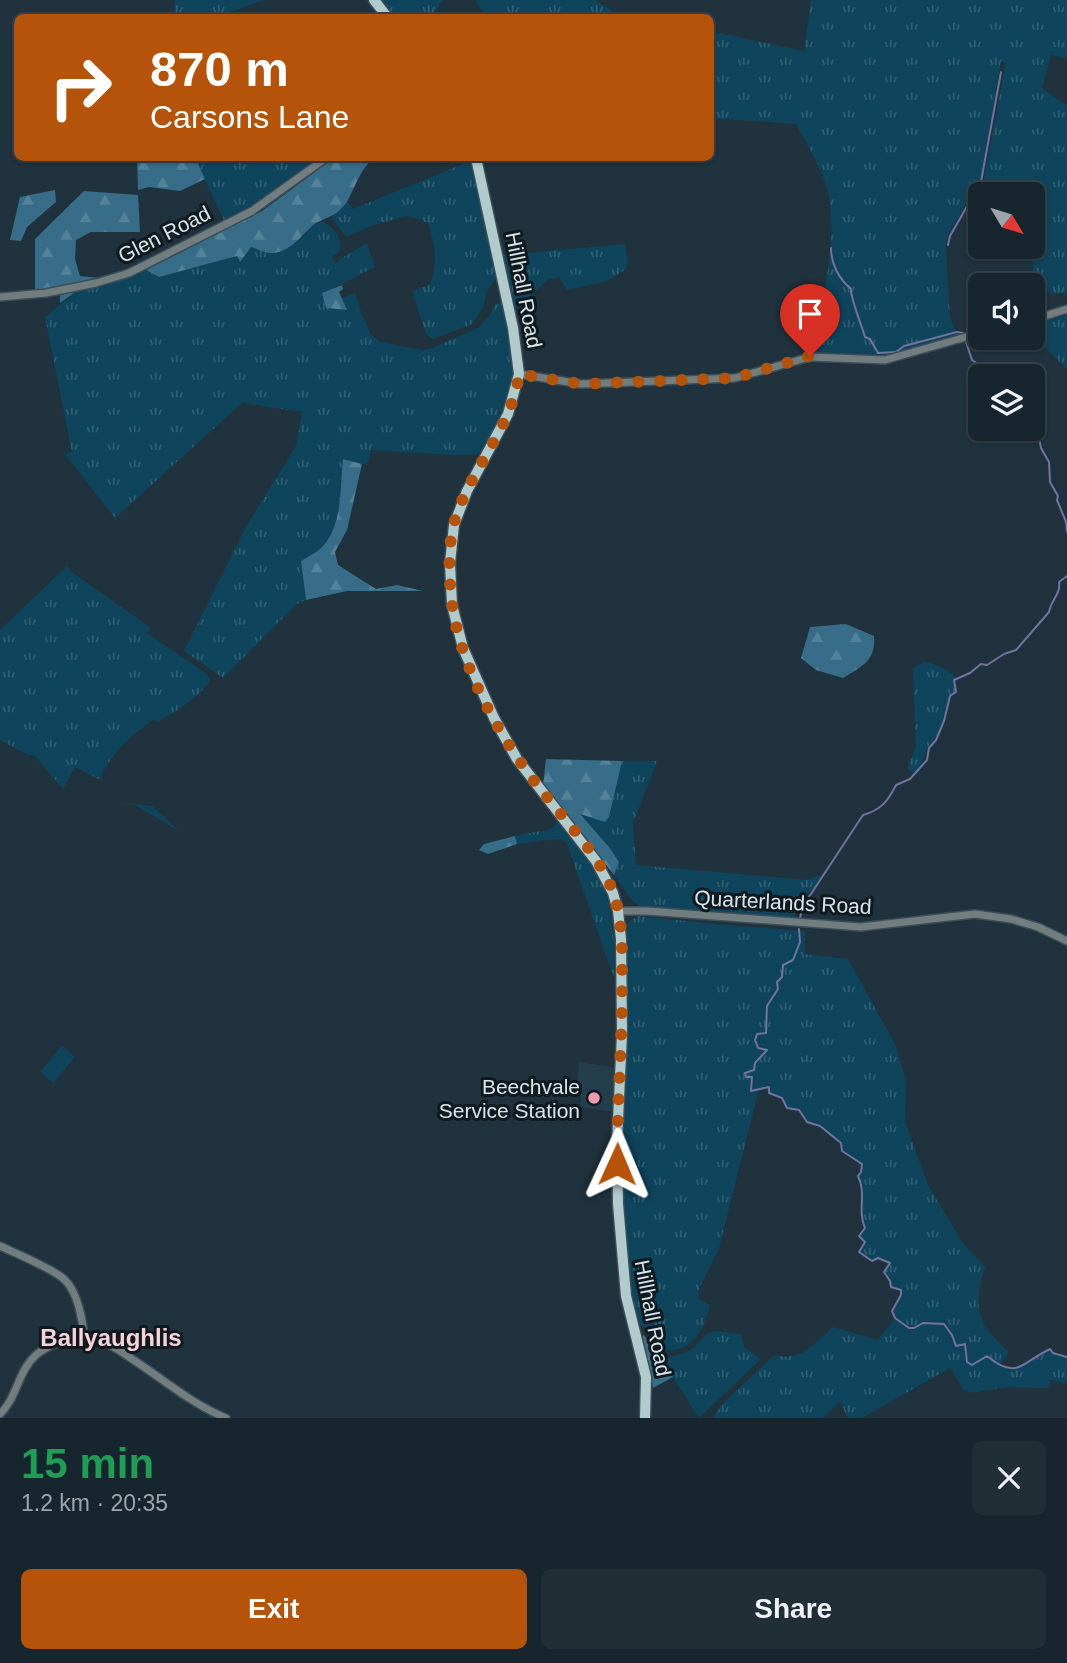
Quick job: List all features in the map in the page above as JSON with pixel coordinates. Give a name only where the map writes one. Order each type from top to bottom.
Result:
[{"type":"main road","points":[[374,0],[385,14]]},
{"type":"main road","name":"Hillhall Road","points":[[477,161],[513,328],[519,374],[508,414],[467,491],[454,525],[450,584],[456,626],[470,668],[505,739],[596,861],[613,893],[618,911],[622,970],[618,1204],[626,1296],[646,1377],[645,1418]]},
{"type":"street","name":"Glen Road","points":[[0,297],[46,293],[130,273],[252,211],[322,161]]},
{"type":"street","points":[[1045,316],[1067,309]]},
{"type":"street","points":[[519,374],[581,384],[735,378],[810,356],[885,360],[968,336]]},
{"type":"street","name":"Quarterlands Road","points":[[618,911],[861,927],[975,914],[1012,919],[1067,940]]},
{"type":"street","points":[[0,1246],[24,1256],[66,1281],[83,1318],[84,1338]]},
{"type":"street","points":[[0,1414],[10,1402],[27,1366],[35,1356],[57,1343],[84,1338],[103,1342],[118,1350],[192,1400],[226,1418]]},
{"type":"shaded area","points":[[579,1062],[617,1068],[614,1112],[580,1107],[581,1089],[577,1089]]},
{"type":"green space","points":[[175,0],[264,0],[224,14],[174,14]]},
{"type":"green space","points":[[381,0],[443,0],[432,14],[393,14]]},
{"type":"green space","points":[[475,0],[595,0],[614,12],[626,14],[485,14]]},
{"type":"green space","points":[[811,0],[1067,0],[1067,58],[1051,55],[1042,88],[1067,106],[1067,293],[1051,294],[1045,288],[1045,273],[1034,273],[1032,259],[1045,259],[1045,182],[983,182],[1004,72],[1005,63],[1001,61],[981,178],[979,182],[968,182],[968,200],[948,235],[946,246],[950,317],[957,336],[885,358],[813,352],[831,244],[829,201],[825,182],[796,124],[714,118],[714,32],[804,51]]},
{"type":"green space","points":[[137,161],[196,161],[205,179],[180,191],[149,187],[138,190]]},
{"type":"green space","points":[[196,161],[315,161],[261,200],[224,221]]},
{"type":"green space","points":[[330,161],[370,161],[343,207],[314,225],[288,248],[270,253],[251,247],[240,262],[237,256],[159,277],[146,270],[262,211]]},
{"type":"green space","points":[[463,161],[469,161],[472,169],[496,278],[487,291],[483,308],[472,324],[433,339],[426,334],[412,291],[429,285],[434,270],[434,246],[428,223],[408,216],[376,224],[346,237],[332,218],[347,201],[353,209],[463,164]]},
{"type":"green space","points":[[55,190],[56,202],[27,227],[21,241],[10,240],[20,197]]},
{"type":"green space","points":[[84,191],[138,195],[140,232],[91,232],[76,240],[75,259],[80,276],[99,278],[101,285],[78,290],[60,303],[60,294],[35,297],[35,239]]},
{"type":"green space","points":[[322,221],[339,237],[340,251],[332,257],[336,264],[367,243],[375,267],[322,293],[346,309],[342,298],[355,293],[371,335],[380,342],[430,349],[478,328],[491,314],[495,304],[502,301],[513,348],[514,384],[504,410],[479,454],[371,450],[367,465],[344,459],[339,507],[333,530],[320,549],[301,561],[306,600],[297,604],[223,678],[184,651],[247,525],[296,446],[302,412],[242,403],[115,518],[65,454],[72,452],[45,317],[78,290],[119,281],[146,270],[159,277],[237,256],[239,262],[251,247],[271,254],[305,235],[309,228]]},
{"type":"green space","points":[[625,244],[628,261],[626,269],[607,281],[567,290],[559,277],[548,280],[515,309],[503,255]]},
{"type":"green space","points":[[342,285],[343,289],[339,292],[347,310],[326,308],[322,293]]},
{"type":"green space","points":[[1067,315],[1067,369],[1045,347],[1045,321]]},
{"type":"green space","points":[[343,459],[362,464],[347,530],[335,552],[338,565],[376,589],[397,585],[423,591],[347,591],[306,600],[301,561],[320,549],[333,530],[339,507]]},
{"type":"green space","points":[[67,566],[151,628],[147,633],[207,674],[210,680],[187,704],[158,722],[154,719],[130,738],[109,762],[100,780],[75,767],[63,789],[34,755],[28,755],[0,740],[0,630]]},
{"type":"green space","points":[[846,624],[874,636],[873,651],[862,666],[843,678],[816,670],[801,658],[810,627]]},
{"type":"green space","points":[[924,662],[942,667],[953,675],[956,678],[956,692],[950,696],[939,732],[927,748],[918,774],[907,769],[916,747],[913,668]]},
{"type":"green space","points":[[546,759],[622,761],[609,817],[605,822],[580,814],[619,862],[614,875],[543,785]]},
{"type":"green space","points":[[622,761],[657,761],[633,823],[636,865],[807,880],[821,875],[815,887],[796,904],[794,921],[641,907],[631,899],[614,875],[619,862],[579,813],[609,817]]},
{"type":"green space","points":[[115,802],[152,806],[179,831],[135,805]]},
{"type":"green space","points":[[560,821],[590,862],[604,888],[612,926],[614,978],[566,841],[556,839],[517,844],[515,836],[551,829]]},
{"type":"green space","points":[[515,836],[517,844],[488,854],[479,850],[484,844]]},
{"type":"green space","points":[[637,916],[805,931],[805,954],[848,959],[895,1044],[906,1080],[905,1122],[928,1185],[962,1242],[986,1268],[980,1284],[980,1313],[986,1327],[1009,1352],[999,1366],[1020,1367],[1050,1349],[1053,1353],[1067,1357],[1067,1383],[1050,1380],[1050,1388],[1005,1387],[972,1393],[964,1390],[950,1368],[862,1418],[848,1418],[840,1401],[823,1418],[712,1418],[726,1400],[775,1355],[792,1356],[807,1350],[833,1327],[878,1340],[895,1318],[892,1311],[901,1291],[891,1287],[884,1272],[890,1262],[878,1258],[872,1261],[859,1252],[865,1242],[859,1236],[865,1228],[862,1189],[858,1176],[862,1164],[842,1151],[841,1143],[821,1126],[807,1122],[799,1110],[787,1108],[782,1098],[769,1093],[769,1087],[759,1089],[719,1248],[699,1289],[699,1299],[710,1305],[700,1331],[689,1344],[681,1348],[662,1350],[643,1326],[637,1324],[626,1250],[623,1128],[627,924]]},
{"type":"green space","points":[[62,1046],[75,1057],[53,1083],[40,1072]]},
{"type":"green space","points":[[715,1331],[741,1334],[744,1347],[761,1359],[699,1418],[660,1358],[686,1352]]},
{"type":"green space","points":[[644,1335],[673,1377],[653,1388],[648,1360],[640,1338]]},
{"type":"waterway","points":[[948,245],[950,236],[981,182],[1001,72]]},
{"type":"waterway","points":[[831,248],[836,271],[851,289],[865,337],[870,339],[878,353],[896,352],[904,346],[957,332],[963,333]]},
{"type":"waterway","points":[[965,339],[972,360],[978,364]]},
{"type":"waterway","points":[[1040,441],[1049,462],[1050,482],[1058,496],[1067,532]]},
{"type":"waterway","points":[[800,918],[803,906],[863,815],[883,804],[896,785],[910,779],[927,760],[929,748],[936,740],[944,721],[950,696],[956,692],[954,680],[970,673],[981,664],[987,665],[1016,650],[1049,612],[1059,590],[1059,582],[1067,576]]},
{"type":"waterway","points":[[799,929],[800,942],[793,960],[783,965],[782,977],[777,982],[778,989],[767,1006],[766,1033],[757,1034],[755,1040],[758,1048],[767,1050],[755,1063],[754,1070],[745,1073],[746,1077],[752,1077],[751,1091],[769,1087],[769,1093],[782,1098],[787,1108],[799,1110],[807,1122],[820,1126],[841,1143],[842,1151],[862,1164],[858,1176],[862,1189],[865,1228],[859,1236],[865,1242],[859,1252],[872,1261],[878,1258],[890,1263],[884,1272],[891,1287],[901,1290],[892,1311],[895,1318],[909,1328],[923,1323],[944,1324],[956,1346],[965,1344],[967,1362],[972,1365],[987,1356],[1006,1367],[1019,1367],[1050,1349],[1053,1353],[1067,1357]]},
{"type":"place","name":"Beechvale Service Station","points":[[594,1098]]},
{"type":"district","name":"Ballyaughlis","points":[[111,1337]]},
{"type":"route","points":[[617,1164],[622,1034],[618,911],[613,893],[596,861],[517,759],[470,668],[456,626],[450,584],[454,525],[467,491],[508,414],[519,374],[581,384],[735,378],[810,356]]}]
